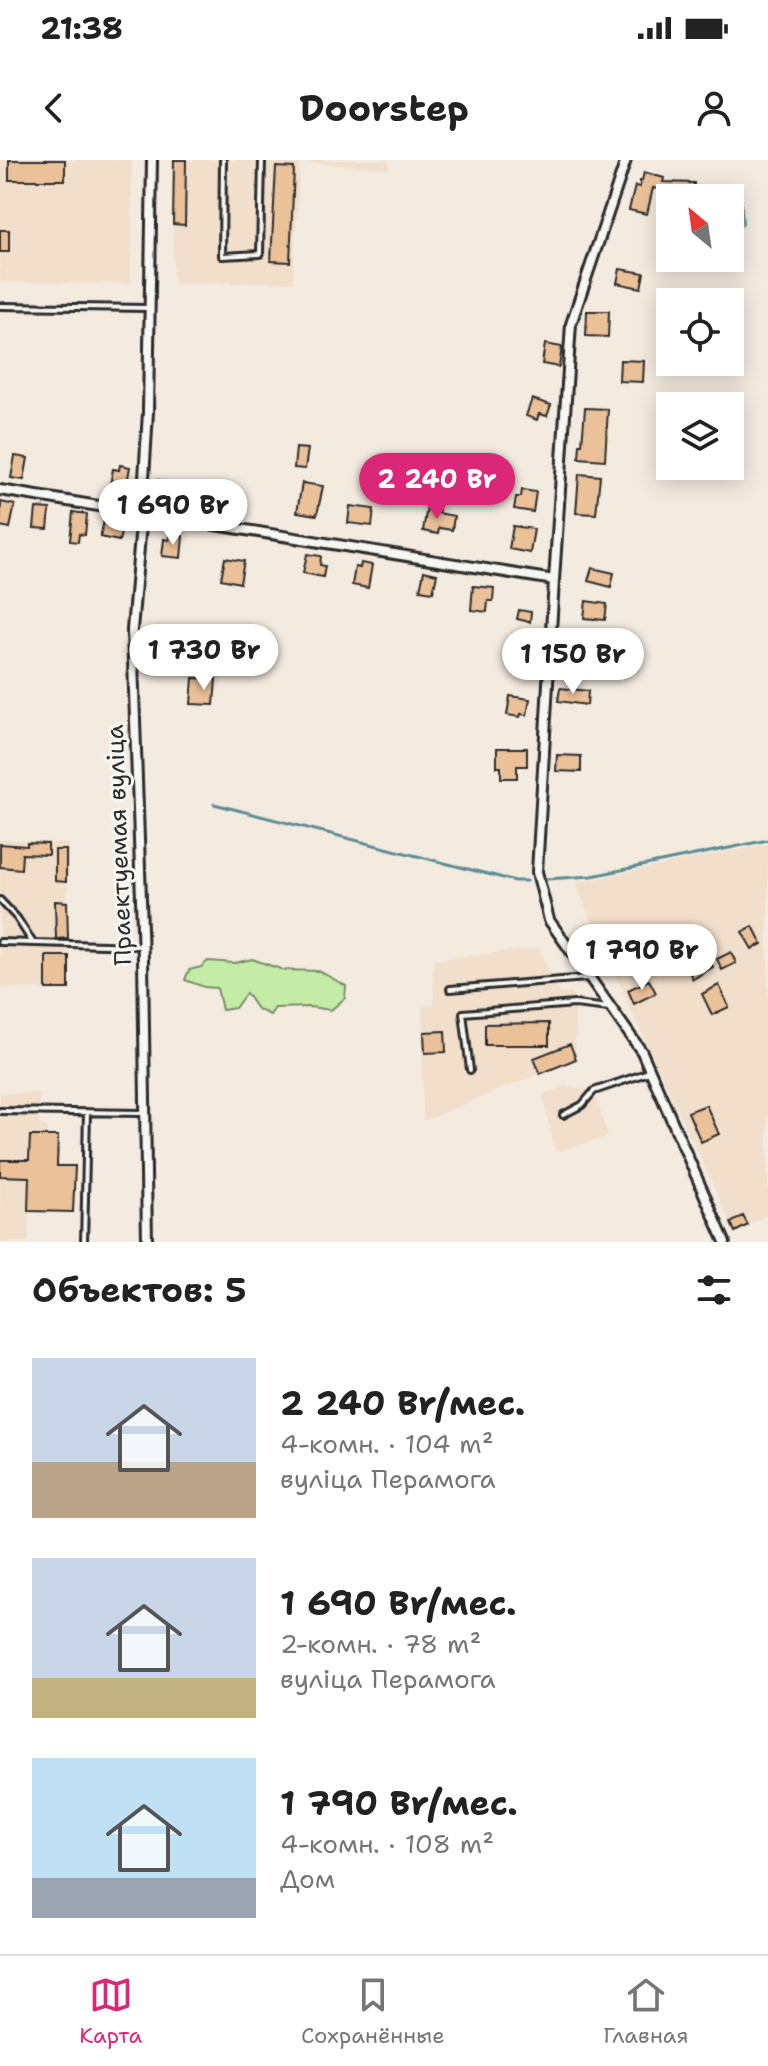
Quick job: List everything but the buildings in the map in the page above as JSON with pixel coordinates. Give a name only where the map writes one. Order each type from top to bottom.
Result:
[{"type":"street","name":"Праектуемая вуліца","points":[[147,1242],[143,946],[132,630],[148,412],[152,160]]},
{"type":"street","points":[[626,160],[571,324],[537,872],[549,920],[642,1052],[725,1242]]},
{"type":"street","points":[[0,490],[554,580]]},
{"type":"lane","points":[[223,160],[222,256],[260,254],[262,160]]},
{"type":"lane","points":[[0,306],[150,308]]},
{"type":"lane","points":[[0,900],[17,918],[33,943]]},
{"type":"lane","points":[[0,942],[143,946]]},
{"type":"lane","points":[[450,989],[590,978]]},
{"type":"lane","points":[[470,1070],[463,1013],[575,1004],[611,1008]]},
{"type":"lane","points":[[563,1115],[582,1105],[594,1091],[651,1071]]},
{"type":"lane","points":[[0,1111],[146,1113]]},
{"type":"lane","points":[[84,1242],[87,1112]]},
{"type":"shaded area","points":[[0,160],[132,160],[131,284],[0,282]]},
{"type":"shaded area","points":[[174,160],[389,160],[389,169],[300,162],[293,282],[173,284]]},
{"type":"shaded area","points":[[0,839],[69,844],[69,989],[0,988]]},
{"type":"shaded area","points":[[768,844],[768,1214],[735,1232],[575,883]]},
{"type":"shaded area","points":[[539,948],[560,994],[571,993],[575,1004],[576,1059],[423,1121],[422,1007],[434,1005],[433,960]]},
{"type":"shaded area","points":[[565,1086],[594,1091],[608,1137],[555,1152],[543,1095]]},
{"type":"shaded area","points":[[0,1093],[39,1093],[39,1125],[47,1126],[47,1136],[58,1136],[57,1166],[75,1166],[73,1212],[29,1211],[28,1242],[0,1242]]},
{"type":"green space","points":[[252,959],[283,970],[319,971],[346,986],[345,998],[331,1010],[275,1008],[270,1015],[257,1009],[246,993],[235,1008],[222,1010],[217,988],[185,980],[189,970],[201,967],[208,961],[235,963]]},
{"type":"waterway","points":[[214,804],[515,881],[527,881]]},
{"type":"waterway","points":[[547,879],[592,876],[768,840]]}]
